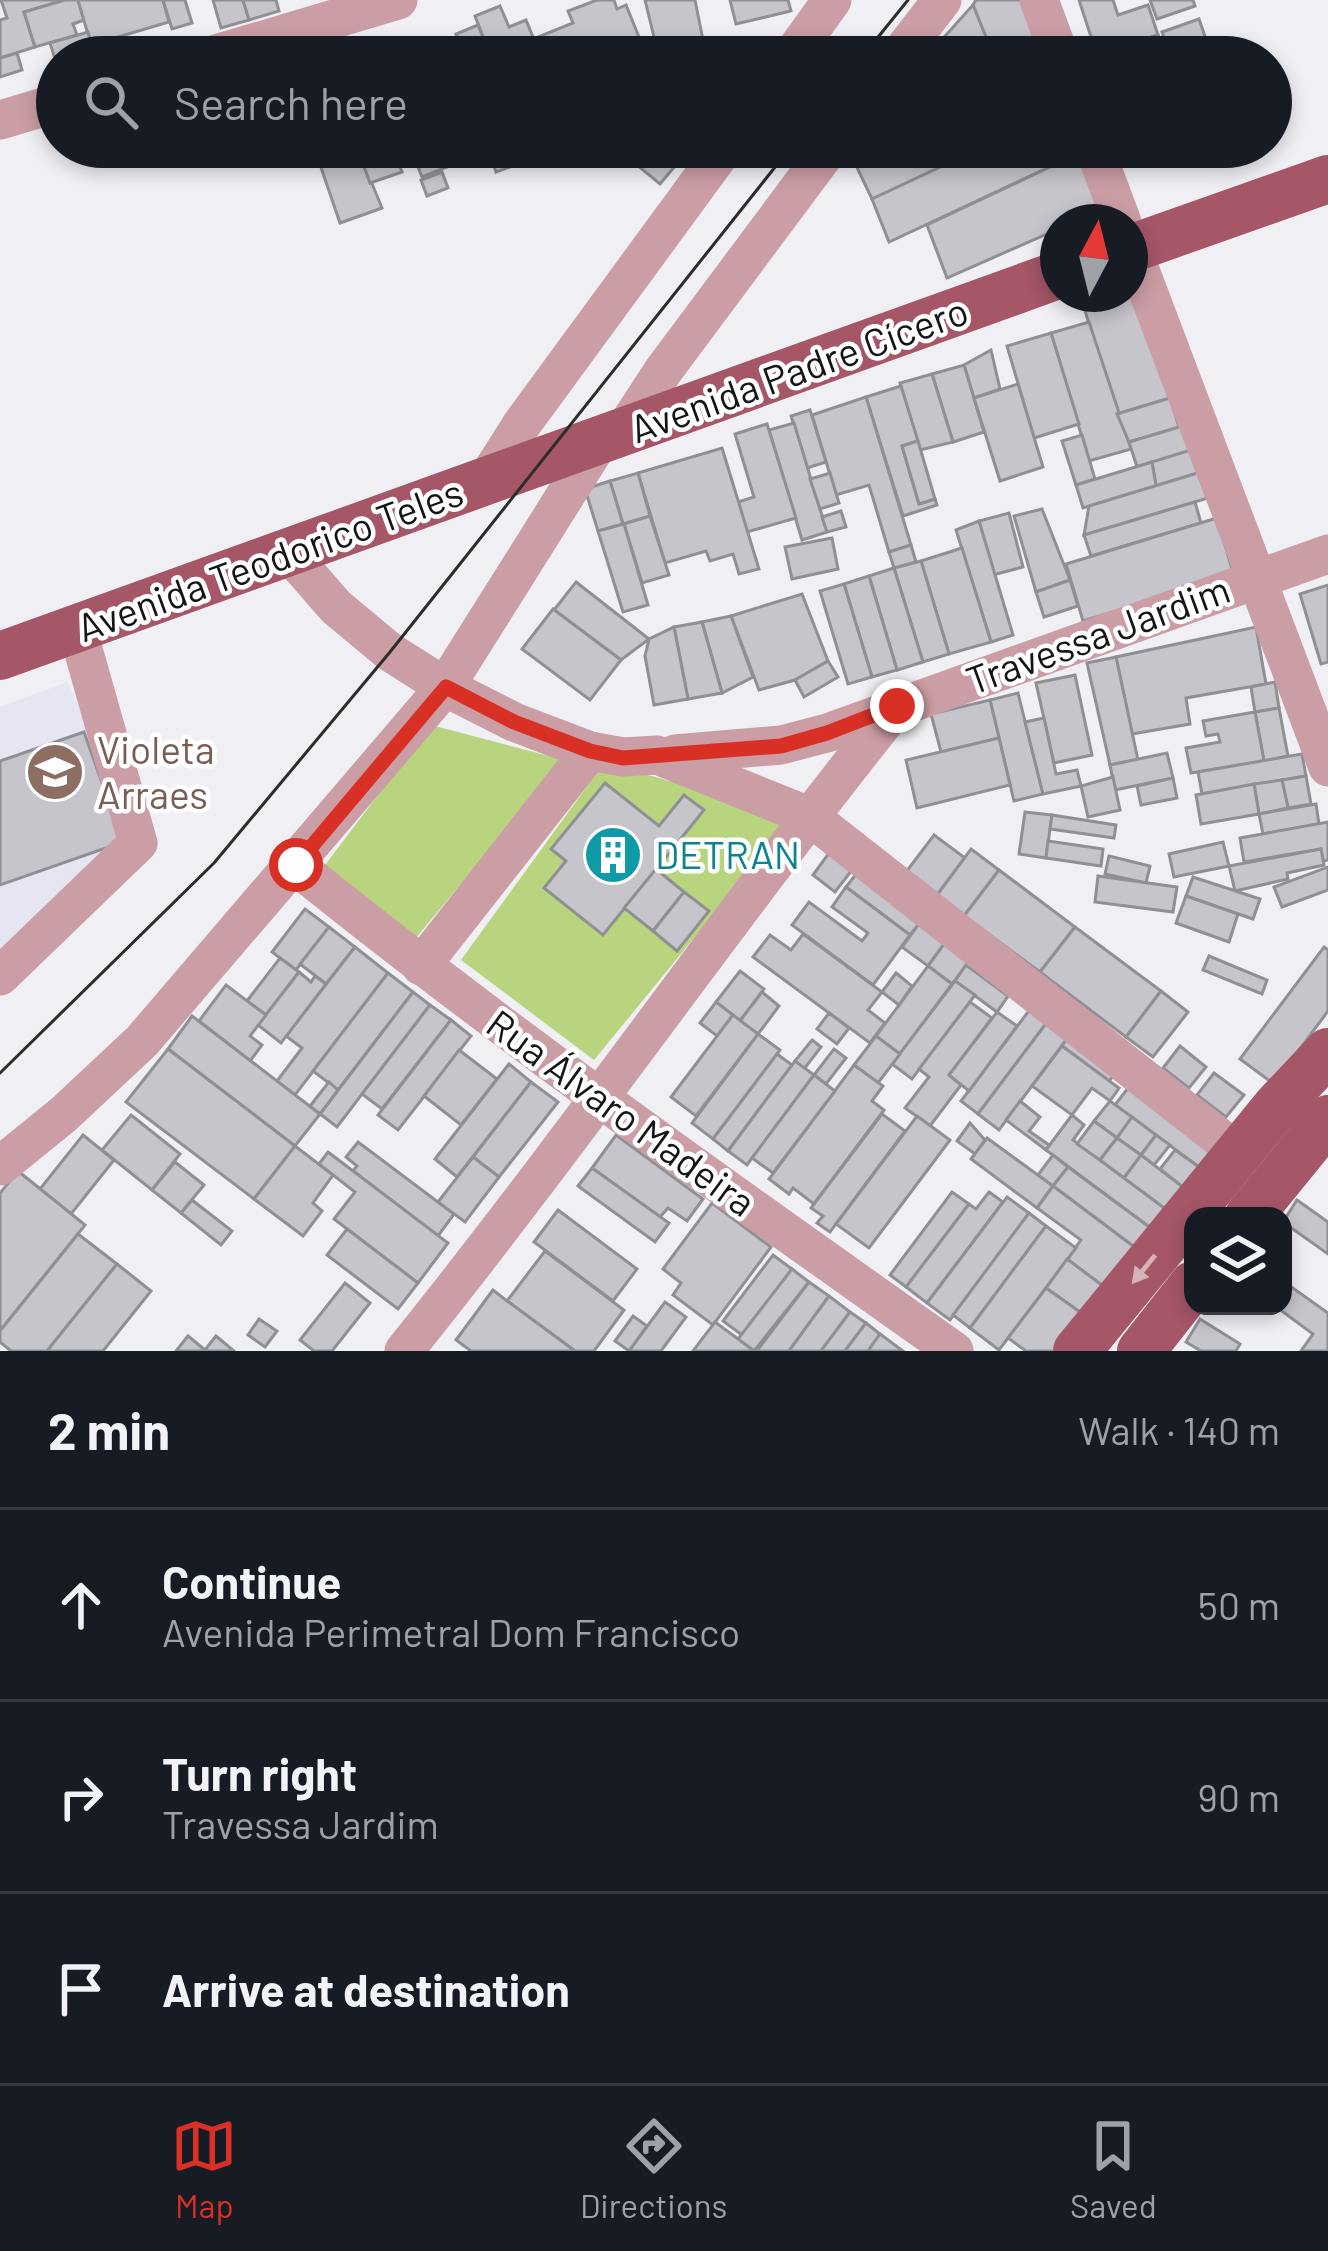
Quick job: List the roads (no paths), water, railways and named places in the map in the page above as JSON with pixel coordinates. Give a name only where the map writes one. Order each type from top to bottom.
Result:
[{"type":"main road","points":[[1148,235],[1328,179]]},
{"type":"main road","name":"Avenida Padre Cícero","points":[[539,464],[1040,282]]},
{"type":"main road","name":"Avenida Teodorico Teles","points":[[0,656],[539,464]]},
{"type":"main road","points":[[1255,1207],[1311,1126],[1328,1052]]},
{"type":"main road","points":[[1077,1351],[1239,1153],[1311,1126]]},
{"type":"main road","points":[[1141,1351],[1184,1297]]},
{"type":"street","points":[[277,36],[398,0]]},
{"type":"street","points":[[806,36],[832,0]]},
{"type":"street","points":[[914,36],[942,0]]},
{"type":"street","points":[[1039,0],[1052,36]]},
{"type":"street","points":[[0,120],[36,109]]},
{"type":"street","points":[[484,484],[522,424],[710,168]]},
{"type":"street","points":[[0,1166],[142,1040],[446,687],[611,438],[814,168]]},
{"type":"street","points":[[1102,168],[1115,204]]},
{"type":"street","points":[[1148,293],[1328,767]]},
{"type":"street","name":"Travessa Jardim","points":[[288,552],[336,608],[390,652],[446,687],[514,722],[590,751],[623,758],[781,746],[827,733],[1328,554]]},
{"type":"street","points":[[0,976],[138,843],[77,628]]},
{"type":"street","points":[[417,1346],[809,816],[897,706]]},
{"type":"street","points":[[421,966],[590,751]]},
{"type":"street","name":"Travessa Jardim","points":[[657,755],[809,816],[1239,1153]]},
{"type":"street","name":"Rua Álvaro Madeira","points":[[296,865],[600,1100],[954,1351]]},
{"type":"tram line","points":[[879,36],[908,0]]},
{"type":"tram line","points":[[0,1073],[214,863],[390,652],[774,168]]},
{"type":"place","name":"Violeta Arraes","points":[[55,772]]},
{"type":"place","name":"DETRAN","points":[[613,855]]}]
